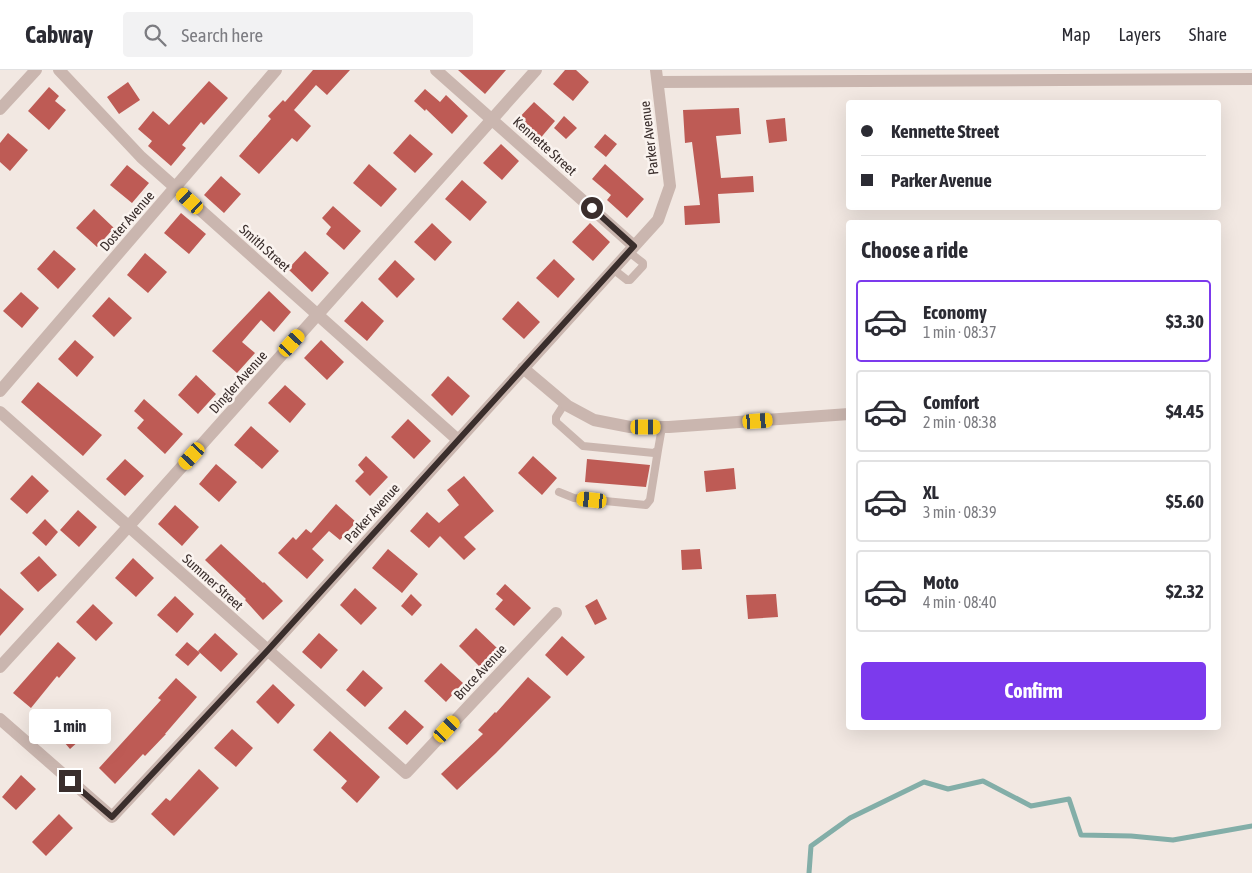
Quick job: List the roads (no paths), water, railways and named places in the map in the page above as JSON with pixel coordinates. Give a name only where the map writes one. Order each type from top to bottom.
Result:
[{"type":"street","points":[[0,109],[36,70]]},
{"type":"street","name":"Smith Street","points":[[59,70],[141,157],[458,440]]},
{"type":"street","name":"Doster Avenue","points":[[0,392],[276,70]]},
{"type":"street","name":"Kennette Street","points":[[436,70],[492,119],[631,249]]},
{"type":"street","name":"Dingler Avenue","points":[[0,667],[128,527],[536,70]]},
{"type":"street","points":[[657,76],[1252,79]]},
{"type":"street","name":"Parker Avenue","points":[[0,719],[112,817],[268,650],[658,220],[670,186],[657,76]]},
{"type":"street","points":[[523,368],[565,403],[594,420],[630,427],[662,427],[846,414]]},
{"type":"street","name":"Summer Street","points":[[0,412],[406,773]]},
{"type":"street","name":"Bruce Avenue","points":[[406,773],[556,613]]},
{"type":"lane","points":[[613,269],[627,280],[630,280],[643,266],[643,263],[631,249]]},
{"type":"lane","points":[[565,403],[556,417],[556,422],[583,446],[654,453],[658,450]]},
{"type":"lane","points":[[559,492],[574,498],[646,505],[650,500],[662,427]]},
{"type":"waterway","points":[[809,873],[811,846],[850,818],[924,782],[948,789],[983,781],[1031,806],[1069,799],[1081,835],[1131,836],[1173,840],[1252,826]]}]
